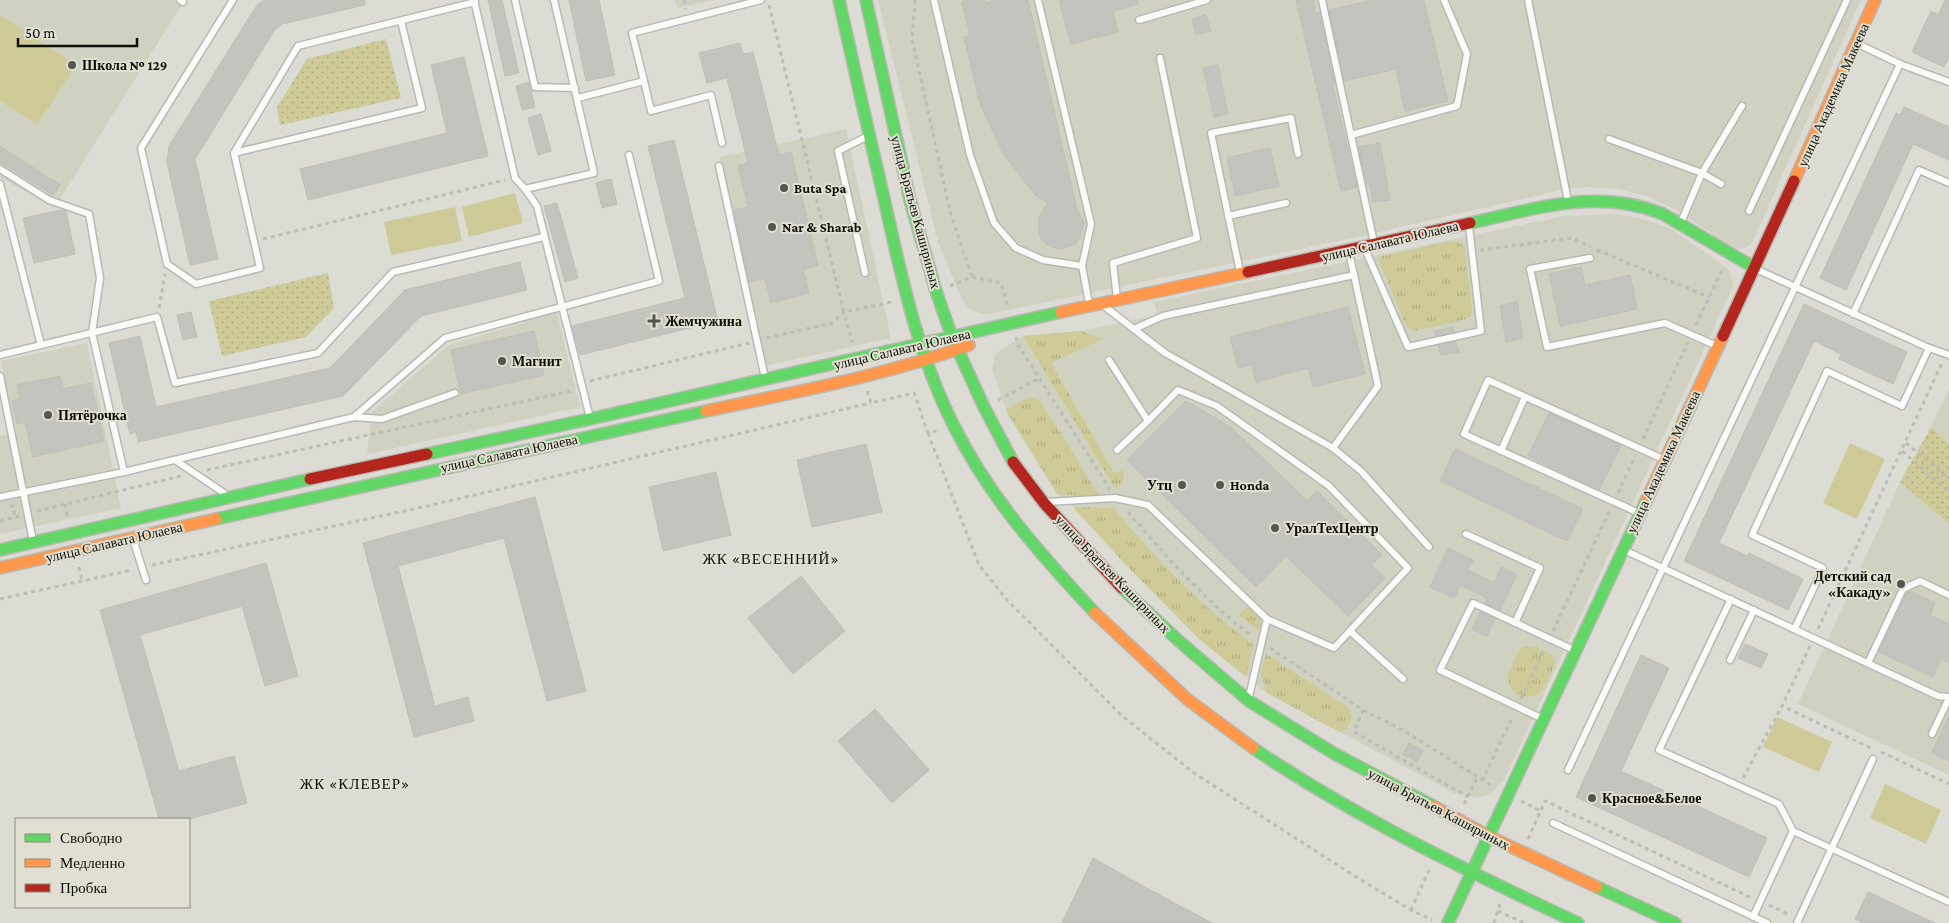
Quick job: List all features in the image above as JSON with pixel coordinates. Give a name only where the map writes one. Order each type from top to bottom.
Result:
[{"type":"main road","name":"улица Братьев Кашириных","points":[[839,0],[910,200],[936,291],[952,337],[984,407],[1011,459],[1044,502],[1126,592],[1180,642],[1249,701],[1335,754],[1488,836],[1675,923]]},
{"type":"main road","name":"улица Братьев Кашириных","points":[[866,0],[875,101],[870,135],[906,299],[925,361],[954,427],[1008,514],[1101,619],[1187,699],[1254,749],[1336,800],[1471,873],[1578,923]]},
{"type":"main road","name":"улица Академика Макеева","points":[[1448,923],[1718,347],[1875,0]]},
{"type":"main road","name":"улица Салавата Юлаева","points":[[0,550],[230,496],[590,420],[1013,323],[1370,247],[1568,202],[1601,200],[1630,203],[1655,211],[1754,268]]},
{"type":"main road","name":"улица Салавата Юлаева","points":[[0,568],[132,537],[863,377],[925,361],[958,350],[1013,323]]},
{"type":"lane","points":[[233,0],[141,148],[167,264],[196,284],[260,268],[234,153],[298,46],[475,1],[515,178],[537,206],[584,388],[590,420]]},
{"type":"lane","points":[[515,0],[535,87],[575,88]]},
{"type":"lane","points":[[525,189],[594,173],[554,0]]},
{"type":"lane","points":[[722,143],[711,95],[651,111],[632,33],[761,0]]},
{"type":"lane","points":[[934,0],[970,155],[994,223],[1016,248],[1043,260],[1082,266]]},
{"type":"lane","points":[[1038,0],[1091,224],[1082,266],[1096,306],[1134,329],[1166,353],[1333,448],[1361,471],[1429,548]]},
{"type":"lane","points":[[1139,20],[1207,0]]},
{"type":"lane","points":[[1322,0],[1351,135],[1370,247],[1408,347],[1481,331],[1468,224]]},
{"type":"lane","points":[[1351,135],[1457,106],[1467,54],[1444,0]]},
{"type":"lane","points":[[1528,0],[1568,202]]},
{"type":"lane","points":[[1750,211],[1847,0]]},
{"type":"lane","points":[[234,153],[422,108],[401,21]]},
{"type":"lane","points":[[1856,43],[1900,64],[1949,82]]},
{"type":"lane","points":[[1118,300],[1113,263],[1198,238],[1160,58]]},
{"type":"lane","points":[[1568,770],[1900,64]]},
{"type":"lane","points":[[578,98],[644,81]]},
{"type":"lane","points":[[1680,224],[1702,174],[1742,106]]},
{"type":"lane","points":[[1241,273],[1211,134],[1291,118],[1298,154]]},
{"type":"lane","points":[[865,273],[838,151],[870,135]]},
{"type":"lane","points":[[1609,139],[1702,174],[1721,184]]},
{"type":"lane","points":[[354,417],[445,338],[659,280],[629,155]]},
{"type":"lane","points":[[719,166],[766,380]]},
{"type":"lane","points":[[0,169],[49,200],[88,214],[100,278],[92,333],[124,472]]},
{"type":"lane","points":[[1853,314],[1919,170],[1949,183]]},
{"type":"lane","points":[[0,184],[41,345]]},
{"type":"lane","points":[[1228,216],[1286,203]]},
{"type":"lane","points":[[0,355],[158,317],[176,383],[318,353],[393,272],[544,237]]},
{"type":"lane","points":[[1333,448],[1378,386],[1349,251]]},
{"type":"lane","points":[[1590,258],[1530,269],[1547,347],[1665,324],[1718,347]]},
{"type":"lane","points":[[1754,268],[1948,355]]},
{"type":"lane","points":[[1134,329],[1163,316],[1354,276]]},
{"type":"lane","points":[[1795,628],[1822,568],[1752,535],[1827,371],[1902,406],[1929,348]]},
{"type":"lane","points":[[1110,360],[1148,421]]},
{"type":"lane","points":[[0,376],[34,542]]},
{"type":"lane","points":[[1639,514],[1464,434],[1488,380],[1664,460]]},
{"type":"lane","points":[[1044,502],[1115,498],[1148,505],[1267,619],[1334,648],[1408,568],[1329,486],[1217,406],[1178,390],[1117,450]]},
{"type":"lane","points":[[0,497],[124,472],[354,417],[382,419],[455,393]]},
{"type":"lane","points":[[1501,451],[1525,397]]},
{"type":"lane","points":[[175,460],[230,496]]},
{"type":"lane","points":[[1466,534],[1540,568],[1515,623]]},
{"type":"lane","points":[[132,537],[146,580]]},
{"type":"lane","points":[[1623,549],[1938,696],[1949,697],[1932,734]]},
{"type":"lane","points":[[1868,663],[1903,589],[1920,581],[1949,595]]},
{"type":"lane","points":[[1731,599],[1659,750],[1779,804],[1793,831],[1949,902]]},
{"type":"lane","points":[[1543,719],[1440,670],[1473,603],[1575,651]]},
{"type":"lane","points":[[1730,660],[1754,610]]},
{"type":"lane","points":[[1249,701],[1267,619]]},
{"type":"lane","points":[[1350,631],[1403,679]]},
{"type":"lane","points":[[1797,923],[1873,759]]},
{"type":"lane","points":[[1553,823],[1766,923]]},
{"type":"lane","points":[[1753,917],[1793,831]]},
{"type":"path","points":[[915,0],[912,39],[951,215],[972,277]]},
{"type":"path","points":[[254,242],[515,178]]},
{"type":"path","points":[[1482,781],[1729,255]]},
{"type":"path","points":[[158,317],[167,264]]},
{"type":"path","points":[[1001,283],[1013,323]]},
{"type":"path","points":[[0,520],[194,473],[584,388],[590,380],[832,323],[844,312]]},
{"type":"path","points":[[1739,786],[1782,706],[1948,355]]},
{"type":"path","points":[[863,377],[871,403]]},
{"type":"path","points":[[0,599],[423,507],[914,393]]},
{"type":"path","points":[[928,433],[979,566],[1008,601],[1121,715],[1194,774],[1410,910],[1439,923]]},
{"type":"path","points":[[1906,442],[1949,480]]},
{"type":"path","points":[[1902,451],[1949,492]]},
{"type":"path","points":[[6,507],[13,506],[15,517]]},
{"type":"path","points":[[1782,706],[1949,784]]},
{"type":"path","points":[[1363,710],[1354,732],[1468,797]]},
{"type":"path","points":[[1498,911],[1524,923]]},
{"type":"shaded area","name":"Школа № 129","points":[[0,0],[185,0],[54,208],[0,177]]},
{"type":"shaded area","points":[[675,0],[714,0],[677,8]]},
{"type":"shaded area","points":[[878,0],[1861,0],[1752,243],[1743,249],[1734,248],[1675,209],[1649,197],[1618,189],[1590,187],[1566,189],[1353,238],[984,315],[968,308],[960,295],[938,242]]},
{"type":"shaded area","points":[[846,129],[891,338],[765,366],[720,157]]},
{"type":"shaded area","points":[[1617,214],[1647,220],[1673,230],[1727,268],[1732,276],[1733,287],[1504,780],[1490,794],[1478,798],[1454,793],[1267,693],[1199,639],[1129,568],[1073,507],[1057,494],[1008,416],[992,369],[996,353],[1023,336],[1081,331],[1157,315],[1154,302],[1564,216]]},
{"type":"shaded area","points":[[557,313],[580,407],[367,454],[372,412],[449,345]]},
{"type":"shaded area","points":[[87,343],[121,508],[0,534],[0,436],[16,432],[1,361]]},
{"type":"shaded area","points":[[1949,389],[1949,449],[1929,431]]},
{"type":"shaded area","name":"Детский сад «Какаду»","points":[[1900,482],[1949,524],[1949,775],[1798,704]]},
{"type":"green space","points":[[0,15],[76,65],[37,125],[0,101]]},
{"type":"green space","points":[[386,39],[401,98],[280,125],[277,107],[307,59]]},
{"type":"green space","points":[[515,193],[523,223],[469,237],[462,207]]},
{"type":"green space","points":[[455,207],[462,241],[391,255],[384,222]]},
{"type":"green space","points":[[1453,241],[1465,247],[1472,309],[1471,316],[1466,319],[1415,331],[1407,327],[1378,259],[1382,256]]},
{"type":"green space","points":[[328,273],[334,308],[306,337],[222,356],[209,301]]},
{"type":"green space","points":[[1081,331],[1103,339],[1051,363],[1114,473],[1123,470],[1124,480],[1119,487],[1114,487],[1023,336]]},
{"type":"green space","points":[[1029,397],[1042,403],[1100,497],[1057,494],[1006,410]]},
{"type":"green space","points":[[1931,427],[1949,444],[1949,524],[1900,482]]},
{"type":"green space","points":[[1850,443],[1885,459],[1857,519],[1823,503]]},
{"type":"green space","points":[[1073,507],[1114,508],[1146,545],[1197,598],[1254,645],[1246,677],[1199,639],[1129,568]]},
{"type":"green space","points":[[1246,608],[1259,612],[1261,619],[1259,631],[1238,615]]},
{"type":"green space","points":[[1525,646],[1541,649],[1555,659],[1552,671],[1543,688],[1538,694],[1529,697],[1524,697],[1515,692],[1509,685],[1508,680],[1509,672],[1517,654]]},
{"type":"green space","points":[[1266,654],[1348,707],[1351,715],[1349,725],[1339,732],[1267,693],[1261,675]]},
{"type":"green space","points":[[1777,717],[1832,742],[1819,772],[1763,747]]},
{"type":"green space","points":[[1885,784],[1941,810],[1926,844],[1870,818]]},
{"type":"building","points":[[266,0],[364,0],[365,5],[282,24],[274,31],[195,159],[218,259],[190,265],[167,162],[169,146],[250,16],[258,4]]},
{"type":"building","points":[[488,0],[502,0],[519,73],[505,76]]},
{"type":"building","points":[[569,0],[599,0],[615,75],[586,81]]},
{"type":"building","points":[[984,0],[986,3],[995,0],[1028,0],[1077,209],[1084,222],[1080,238],[1075,244],[1068,247],[1060,249],[1052,247],[1040,237],[1038,222],[1048,203],[1035,195],[1003,153],[980,104],[964,37],[970,35],[962,2]]},
{"type":"building","points":[[1059,0],[1138,0],[1138,4],[1113,11],[1118,32],[1071,44]]},
{"type":"building","points":[[1296,0],[1313,0],[1316,13],[1320,12],[1335,83],[1332,83],[1357,187],[1341,191]]},
{"type":"building","points":[[1373,0],[1424,0],[1448,101],[1405,111],[1396,69],[1344,81],[1329,10]]},
{"type":"building","points":[[1945,0],[1949,0],[1949,57],[1944,67],[1912,52],[1931,11],[1938,15]]},
{"type":"building","points":[[1206,15],[1211,31],[1196,35],[1192,19]]},
{"type":"building","points":[[740,43],[743,54],[753,52],[779,155],[791,152],[818,265],[803,269],[809,293],[771,303],[765,278],[749,282],[734,210],[748,207],[738,166],[748,163],[727,78],[707,83],[699,53]]},
{"type":"building","points":[[464,57],[488,156],[308,200],[300,169],[447,133],[431,65]]},
{"type":"building","points":[[1218,65],[1228,114],[1214,117],[1203,68]]},
{"type":"building","points":[[529,82],[535,107],[522,110],[516,86]]},
{"type":"building","points":[[1904,107],[1949,127],[1949,160],[1913,144],[1846,290],[1820,278],[1896,113],[1900,115]]},
{"type":"building","points":[[541,114],[551,151],[538,155],[528,118]]},
{"type":"building","points":[[674,140],[718,321],[580,355],[572,326],[685,298],[648,146]]},
{"type":"building","points":[[1380,143],[1390,200],[1373,202],[1370,184],[1367,185],[1358,147]]},
{"type":"building","points":[[0,146],[60,185],[53,195],[0,162]]},
{"type":"building","points":[[1270,148],[1279,186],[1235,196],[1227,158]]},
{"type":"building","points":[[611,179],[617,204],[602,208],[596,183]]},
{"type":"building","points":[[557,203],[578,278],[565,282],[544,206]]},
{"type":"building","points":[[61,210],[66,211],[75,254],[34,263],[23,218]]},
{"type":"building","points":[[520,262],[527,290],[421,316],[343,396],[138,442],[136,432],[130,434],[109,343],[140,336],[156,407],[330,368],[405,290]]},
{"type":"building","points":[[1581,267],[1585,285],[1630,275],[1637,309],[1560,326],[1549,274]]},
{"type":"building","points":[[1517,301],[1523,338],[1506,342],[1500,306]]},
{"type":"building","points":[[1804,304],[1907,352],[1893,384],[1839,359],[1841,354],[1814,341],[1719,543],[1747,556],[1749,553],[1803,579],[1788,610],[1684,561]]},
{"type":"building","points":[[1348,307],[1365,374],[1313,387],[1308,368],[1256,382],[1252,365],[1238,368],[1230,337]]},
{"type":"building","points":[[191,312],[197,337],[183,340],[177,315]]},
{"type":"building","points":[[1453,327],[1454,332],[1436,336],[1435,331]]},
{"type":"building","points":[[534,331],[544,375],[461,394],[451,350]]},
{"type":"building","points":[[1456,342],[1459,352],[1441,355],[1438,345]]},
{"type":"building","points":[[60,376],[63,389],[91,383],[104,441],[33,457],[25,422],[17,424],[12,401],[20,399],[17,385]]},
{"type":"building","name":"УралТехЦентр","points":[[1186,401],[1231,427],[1307,501],[1317,491],[1382,555],[1372,565],[1385,578],[1348,616],[1286,556],[1256,587],[1127,460]]},
{"type":"building","points":[[1549,413],[1621,445],[1599,490],[1528,456]]},
{"type":"building","points":[[866,444],[882,512],[812,527],[797,460]]},
{"type":"building","points":[[1455,449],[1583,509],[1567,541],[1440,481]]},
{"type":"building","points":[[716,472],[731,535],[663,551],[649,487]]},
{"type":"building","points":[[535,497],[586,691],[547,701],[504,538],[398,566],[435,706],[468,697],[474,721],[414,737],[363,543]]},
{"type":"building","points":[[1448,548],[1473,560],[1468,570],[1494,583],[1501,567],[1517,575],[1500,610],[1485,603],[1487,598],[1461,585],[1454,598],[1430,587]]},
{"type":"building","points":[[266,563],[298,676],[265,686],[242,606],[140,635],[179,771],[234,756],[247,803],[190,819],[159,818],[100,610]]},
{"type":"building","points":[[801,576],[845,631],[793,674],[748,618]]},
{"type":"building","points":[[1910,591],[1935,603],[1930,615],[1949,624],[1949,662],[1941,659],[1933,677],[1879,652],[1907,593]]},
{"type":"building","points":[[1480,612],[1495,619],[1487,636],[1472,629]]},
{"type":"building","points":[[1745,644],[1768,654],[1761,668],[1738,658]]},
{"type":"building","points":[[1641,655],[1669,668],[1621,771],[1767,838],[1749,877],[1576,797]]},
{"type":"building","points":[[875,709],[929,770],[892,803],[838,741]]},
{"type":"building","points":[[1949,715],[1949,761],[1932,753]]},
{"type":"building","points":[[1409,743],[1423,751],[1417,762],[1403,754]]},
{"type":"building","points":[[1093,858],[1143,886],[1212,923],[1062,923]]},
{"type":"building","points":[[1868,892],[1935,923],[1863,923],[1855,919]]},
{"type":"traffic: fast","points":[[839,0],[912,317],[941,399],[968,452],[1000,501],[1036,548],[1095,613]]},
{"type":"traffic: fast","points":[[866,0],[910,200],[936,291],[952,337],[984,407],[1013,462]]},
{"type":"traffic: fast","points":[[1470,223],[1566,203],[1614,202],[1638,206],[1663,214],[1755,268]]},
{"type":"traffic: fast","points":[[427,454],[1061,312]]},
{"type":"traffic: fast","points":[[216,519],[706,411]]},
{"type":"traffic: fast","points":[[0,550],[310,479]]},
{"type":"traffic: fast","points":[[1448,923],[1647,499]]},
{"type":"traffic: fast","points":[[1122,588],[1180,642],[1249,701],[1335,754],[1433,806]]},
{"type":"traffic: fast","points":[[1253,748],[1371,820],[1453,863],[1578,923]]},
{"type":"traffic: fast","points":[[1597,887],[1675,923]]},
{"type":"traffic: slow","points":[[1794,181],[1875,0]]},
{"type":"traffic: slow","points":[[1061,312],[1248,272]]},
{"type":"traffic: slow","points":[[1647,499],[1723,336]]},
{"type":"traffic: slow","points":[[706,411],[806,390],[905,366],[969,345]]},
{"type":"traffic: slow","points":[[0,568],[216,519]]},
{"type":"traffic: slow","points":[[1095,613],[1187,699],[1253,748]]},
{"type":"traffic: slow","points":[[1433,806],[1488,836],[1597,887]]},
{"type":"traffic: jam","points":[[1723,336],[1794,181]]},
{"type":"traffic: jam","points":[[1248,272],[1470,223]]},
{"type":"traffic: jam","points":[[310,479],[427,454]]},
{"type":"traffic: jam","points":[[1013,462],[1044,503],[1122,588]]},
{"type":"place","name":"Школа № 129","points":[[72,65]]},
{"type":"place","name":"Buta Spa","points":[[784,188]]},
{"type":"place","name":"Nar & Sharab","points":[[772,227]]},
{"type":"place","name":"Жемчужина","points":[[654,321]]},
{"type":"place","name":"Магнит","points":[[502,361]]},
{"type":"place","name":"Пятёрочка","points":[[48,415]]},
{"type":"place","name":"Утц","points":[[1182,485]]},
{"type":"place","name":"Honda","points":[[1220,485]]},
{"type":"place","name":"УралТехЦентр","points":[[1275,528]]},
{"type":"place","name":"Детский сад «Какаду»","points":[[1901,584]]},
{"type":"place","name":"Красное&Белое","points":[[1592,798]]},
{"type":"district","name":"ЖК «ВЕСЕННИЙ»","points":[[771,559]]},
{"type":"district","name":"ЖК «КЛЕВЕР»","points":[[355,784]]}]
